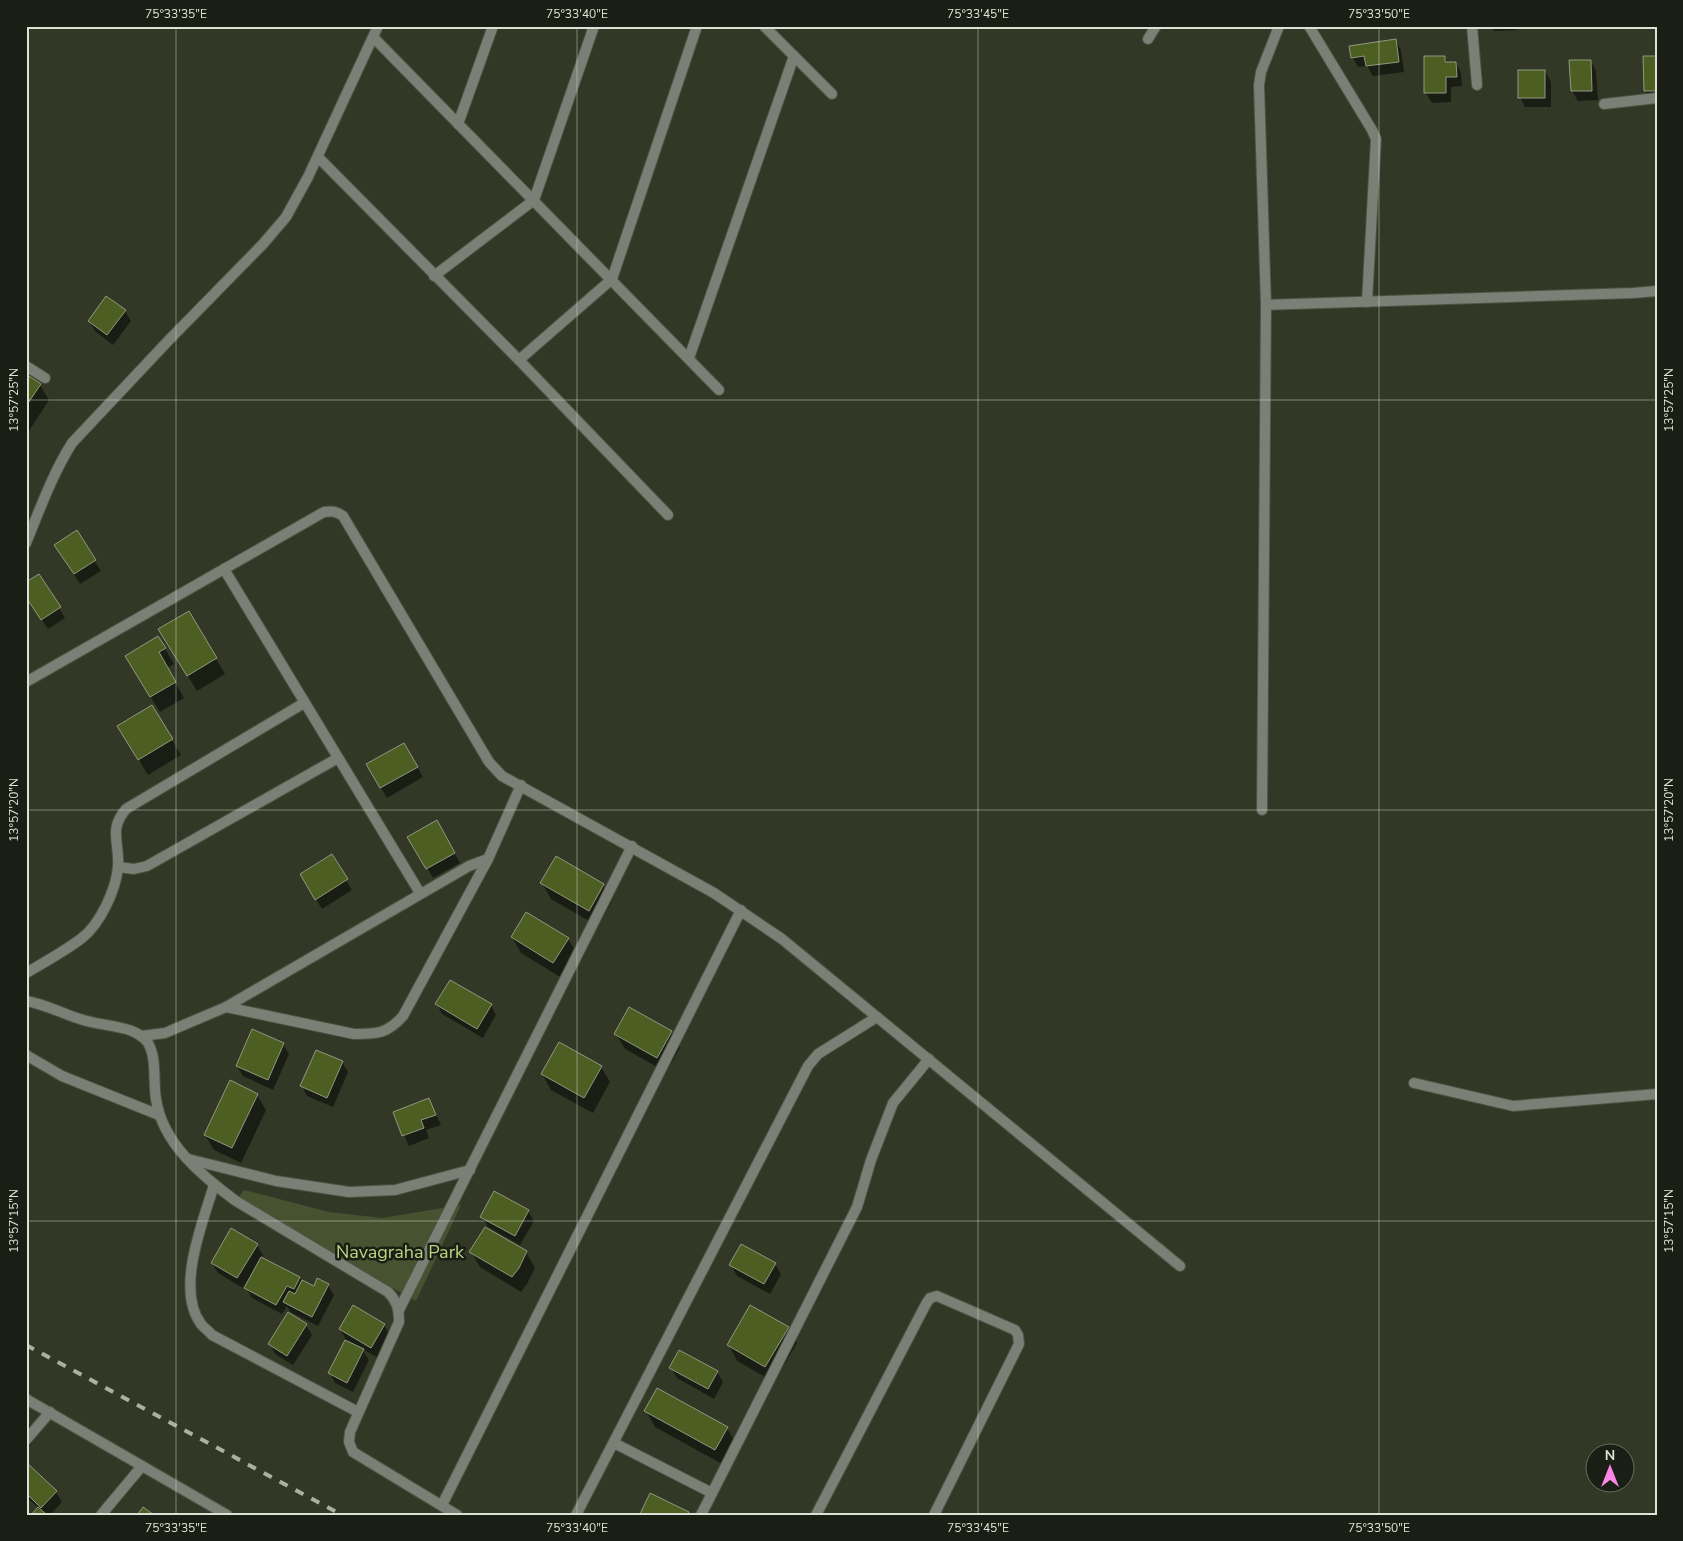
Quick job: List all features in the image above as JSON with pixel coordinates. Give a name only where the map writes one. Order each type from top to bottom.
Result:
[{"type":"street","points":[[26,543],[48,487],[72,444],[168,341],[263,244],[286,217],[308,178],[378,26]]},
{"type":"street","points":[[458,124],[492,26]]},
{"type":"street","points":[[434,276],[534,200],[594,26]]},
{"type":"street","points":[[519,360],[612,279],[698,26]]},
{"type":"street","points":[[764,26],[832,94]]},
{"type":"street","points":[[1148,40],[1156,26]]},
{"type":"street","points":[[1262,810],[1266,306],[1259,85],[1261,72],[1279,26]]},
{"type":"street","points":[[1309,26],[1376,139],[1367,302]]},
{"type":"street","points":[[1472,26],[1477,85]]},
{"type":"street","points":[[374,38],[719,390]]},
{"type":"street","points":[[689,358],[794,56]]},
{"type":"street","points":[[1604,104],[1657,98]]},
{"type":"street","points":[[318,157],[519,360],[668,515]]},
{"type":"street","points":[[1266,306],[1657,291]]},
{"type":"street","points":[[26,366],[45,378]]},
{"type":"street","points":[[26,682],[324,512],[332,511],[343,516],[489,762],[502,776],[632,846],[741,910],[782,939],[1180,1266]]},
{"type":"street","points":[[224,569],[420,893]]},
{"type":"street","points":[[26,973],[84,937],[98,919],[111,894],[118,867],[115,836],[116,824],[126,808],[304,703]]},
{"type":"street","points":[[118,867],[134,869],[147,866],[338,758]]},
{"type":"street","points":[[226,1007],[354,1034],[373,1034],[387,1031],[396,1025],[404,1016],[488,859],[521,786]]},
{"type":"street","points":[[399,1310],[632,846]]},
{"type":"street","points":[[141,1036],[165,1033],[226,1007],[357,932],[420,893],[469,866],[488,859]]},
{"type":"street","points":[[442,1506],[741,910]]},
{"type":"street","points":[[26,1001],[82,1020],[132,1031],[141,1036],[147,1042],[152,1055],[159,1115],[166,1130],[187,1159],[214,1185],[236,1201],[388,1292],[395,1299],[399,1310],[399,1322],[358,1412],[350,1432],[349,1442],[353,1452],[457,1515]]},
{"type":"street","points":[[576,1515],[808,1066],[818,1054],[877,1017]]},
{"type":"street","points":[[26,1055],[62,1076],[159,1115]]},
{"type":"street","points":[[701,1515],[857,1207],[871,1160],[893,1103],[928,1059]]},
{"type":"street","points":[[1414,1082],[1513,1106],[1657,1094]]},
{"type":"street","points":[[187,1159],[276,1181],[349,1192],[394,1190],[470,1170]]},
{"type":"street","points":[[214,1185],[191,1269],[193,1304],[201,1324],[212,1335],[358,1412]]},
{"type":"street","points":[[816,1515],[926,1304],[930,1298],[937,1296],[1015,1330],[1018,1335],[1019,1344],[934,1515]]},
{"type":"street","points":[[26,1399],[227,1515]]},
{"type":"street","points":[[26,1440],[50,1412]]},
{"type":"street","points":[[614,1443],[712,1493]]},
{"type":"street","points":[[101,1515],[142,1466]]},
{"type":"green space","name":"Navagraha Park","points":[[244,1190],[329,1212],[382,1218],[461,1205],[416,1301],[236,1201]]},
{"type":"building","points":[[1396,39],[1399,62],[1366,66],[1364,56],[1351,58],[1349,46]]},
{"type":"building","points":[[1424,56],[1445,56],[1445,62],[1456,62],[1457,77],[1446,77],[1446,93],[1424,93]]},
{"type":"building","points":[[1643,56],[1657,56],[1657,91],[1644,91]]},
{"type":"building","points":[[1569,60],[1591,60],[1592,91],[1571,91]]},
{"type":"building","points":[[1518,70],[1545,70],[1545,98],[1518,98]]},
{"type":"building","points":[[106,296],[126,310],[107,335],[88,321]]},
{"type":"building","points":[[26,374],[41,384],[26,406]]},
{"type":"building","points":[[77,530],[96,560],[74,574],[54,545]]},
{"type":"building","points":[[39,574],[61,607],[41,620],[26,597],[26,582]]},
{"type":"building","points":[[189,611],[217,658],[187,676],[158,629]]},
{"type":"building","points":[[158,636],[166,648],[159,652],[176,682],[150,697],[125,656]]},
{"type":"building","points":[[152,705],[173,739],[138,760],[117,726]]},
{"type":"building","points":[[404,743],[418,767],[380,788],[366,764]]},
{"type":"building","points":[[437,820],[455,853],[426,869],[407,837]]},
{"type":"building","points":[[332,854],[348,879],[315,900],[300,874]]},
{"type":"building","points":[[556,856],[604,884],[589,911],[540,883]]},
{"type":"building","points":[[526,912],[569,938],[553,963],[511,937]]},
{"type":"building","points":[[450,980],[492,1004],[477,1029],[435,1004]]},
{"type":"building","points":[[629,1007],[672,1031],[657,1058],[614,1034]]},
{"type":"building","points":[[252,1029],[284,1043],[268,1080],[236,1066]]},
{"type":"building","points":[[559,1042],[602,1066],[584,1098],[541,1074]]},
{"type":"building","points":[[316,1050],[343,1061],[327,1098],[300,1086]]},
{"type":"building","points":[[230,1080],[258,1094],[232,1148],[204,1135]]},
{"type":"building","points":[[429,1098],[436,1115],[421,1120],[424,1128],[402,1136],[393,1112]]},
{"type":"building","points":[[494,1191],[529,1210],[515,1236],[480,1217]]},
{"type":"building","points":[[485,1227],[527,1251],[519,1268],[512,1277],[469,1252]]},
{"type":"building","points":[[231,1228],[258,1244],[237,1278],[211,1263]]},
{"type":"building","points":[[741,1244],[776,1263],[764,1284],[729,1265]]},
{"type":"building","points":[[261,1257],[300,1277],[294,1289],[287,1286],[276,1305],[244,1288]]},
{"type":"building","points":[[317,1278],[329,1284],[312,1317],[283,1302],[289,1291],[295,1294],[302,1280],[314,1286]]},
{"type":"building","points":[[353,1305],[385,1324],[371,1348],[339,1329]]},
{"type":"building","points":[[750,1305],[789,1327],[765,1367],[727,1345]]},
{"type":"building","points":[[288,1312],[307,1324],[287,1356],[268,1344]]},
{"type":"building","points":[[345,1340],[364,1349],[347,1383],[328,1373]]},
{"type":"building","points":[[679,1350],[718,1371],[708,1389],[669,1368]]},
{"type":"building","points":[[657,1388],[728,1427],[715,1450],[644,1411]]},
{"type":"building","points":[[26,1462],[57,1491],[41,1508],[26,1493]]},
{"type":"building","points":[[650,1493],[689,1512],[688,1515],[640,1514]]},
{"type":"building","points":[[38,1507],[47,1515],[31,1515]]},
{"type":"building","points":[[143,1507],[154,1515],[137,1515]]},
{"type":"railway","points":[[26,1345],[342,1515]]}]
